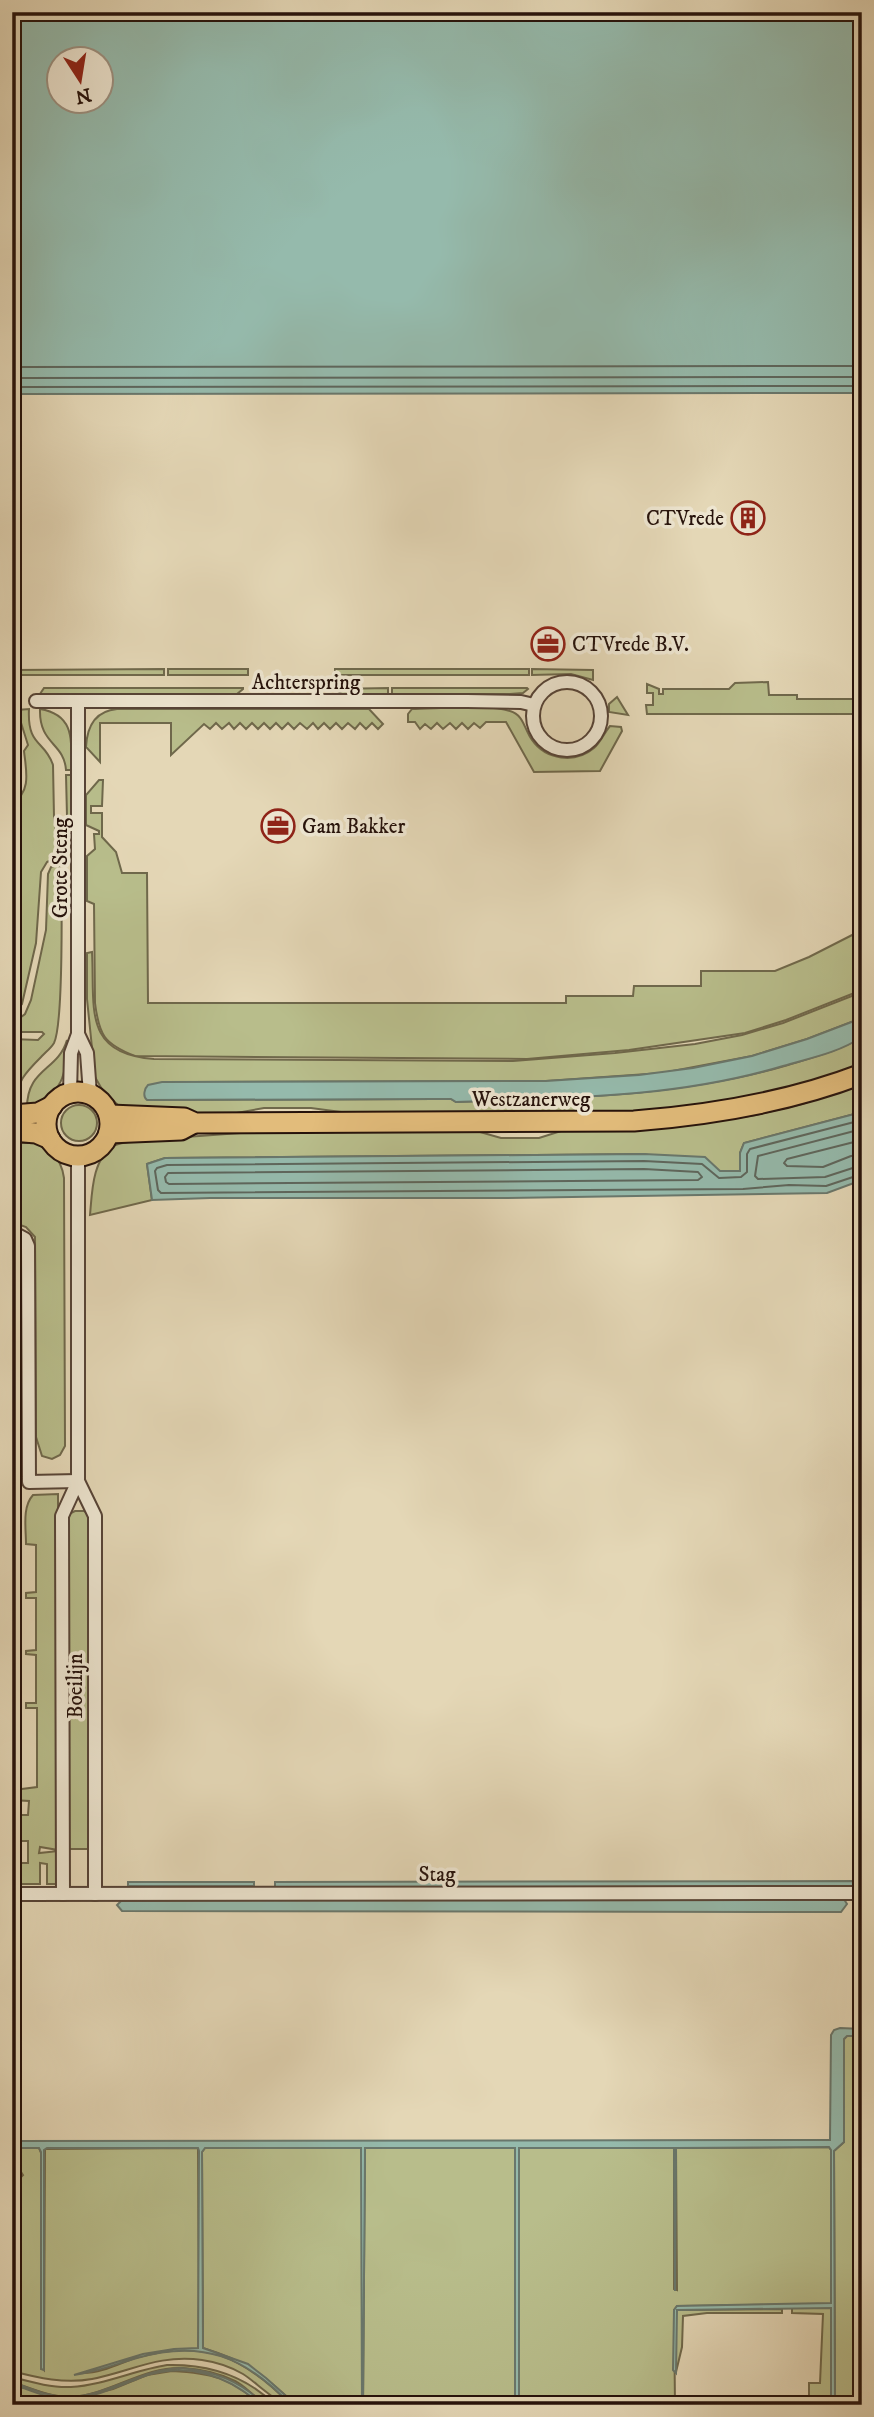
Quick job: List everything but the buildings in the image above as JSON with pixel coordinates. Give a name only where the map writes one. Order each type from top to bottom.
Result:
[{"type":"main road","name":"Westzanerweg","points":[[109,1124],[181,1130],[195,1123],[601,1122],[667,1118],[723,1111],[787,1098],[862,1074]]},
{"type":"main road","points":[[12,1115],[38,1113],[70,1093],[90,1094],[103,1102],[109,1124],[101,1147],[78,1156],[62,1152],[50,1139],[36,1133],[12,1131]]},
{"type":"main road","points":[[50,1139],[46,1125],[52,1105]]},
{"type":"street","points":[[566,681],[579,684],[591,691],[598,702],[601,715],[598,729],[591,740],[580,747],[567,750],[554,747],[542,740],[535,729],[532,716],[534,705],[542,692],[553,684],[566,681]]},
{"type":"street","name":"Achterspring","points":[[36,701],[467,701],[521,702],[534,705]]},
{"type":"street","name":"Grote Steng","points":[[70,1093],[71,1053],[78,1034],[78,701]]},
{"type":"street","name":"Grote Steng","points":[[78,1034],[87,1053],[90,1094]]},
{"type":"street","name":"Boeilijn","points":[[62,1895],[62,1516],[78,1481],[78,1156]]},
{"type":"street","points":[[12,1232],[25,1239],[27,1246],[29,1482],[78,1481]]},
{"type":"street","name":"Boeilijn","points":[[78,1481],[95,1516],[95,1894]]},
{"type":"street","name":"Stag","points":[[12,1894],[862,1893]]},
{"type":"green space","points":[[164,669],[164,675],[12,675],[12,670]]},
{"type":"green space","points":[[168,669],[248,669],[248,675],[168,675]]},
{"type":"green space","points":[[335,669],[529,669],[529,675],[335,675]]},
{"type":"green space","points":[[532,669],[593,670],[593,680],[571,674],[532,675]]},
{"type":"green space","points":[[768,682],[769,695],[797,695],[797,699],[862,699],[862,714],[647,714],[646,705],[653,705],[653,693],[647,693],[647,684],[659,689],[659,694],[663,694],[663,689],[729,689],[735,683]]},
{"type":"green space","points":[[44,688],[243,689],[237,694],[40,694]]},
{"type":"green space","points":[[388,688],[388,694],[342,694],[335,689]]},
{"type":"green space","points":[[392,688],[528,689],[523,693],[510,694],[392,694]]},
{"type":"green space","points":[[617,697],[628,715],[609,712],[609,704]]},
{"type":"green space","points":[[476,707],[510,711],[521,719],[538,747],[561,758],[586,753],[596,746],[610,726],[621,727],[622,731],[600,771],[534,772],[506,722],[486,722],[480,728],[474,723],[468,729],[462,723],[456,729],[450,723],[443,729],[437,723],[431,729],[425,724],[420,729],[415,722],[408,722],[408,714],[412,709]]},
{"type":"green space","points":[[29,709],[29,721],[34,737],[53,765],[54,817],[59,856],[47,862],[41,872],[36,943],[22,1004],[12,1016],[12,803],[23,793],[25,787],[24,751],[28,745],[17,710]]},
{"type":"green space","points":[[40,709],[52,712],[66,724],[71,740],[71,770],[66,770],[61,754],[43,730]]},
{"type":"green space","points":[[369,709],[383,724],[378,729],[372,723],[366,729],[360,723],[355,729],[348,723],[342,729],[336,723],[330,729],[324,723],[318,729],[313,723],[307,729],[300,723],[294,729],[288,723],[282,729],[276,723],[270,729],[264,723],[258,729],[252,723],[246,729],[240,723],[234,729],[229,723],[222,729],[216,723],[210,729],[204,724],[171,755],[171,723],[100,723],[100,762],[86,747],[88,733],[98,717],[109,710]]},
{"type":"green space","points":[[66,775],[71,775],[71,843],[67,816]]},
{"type":"green space","points":[[99,780],[103,780],[102,806],[91,806],[91,813],[102,813],[102,837],[116,852],[122,873],[147,873],[148,1003],[566,1003],[566,996],[633,996],[634,986],[701,986],[701,971],[775,971],[862,930],[862,990],[745,1033],[629,1050],[527,1059],[135,1056],[116,1047],[105,1037],[101,1031],[95,1003],[94,904],[87,901],[87,856],[95,849],[94,834],[99,834],[99,831],[86,825],[86,795]]},
{"type":"green space","points":[[59,865],[61,956],[57,1031],[53,1045],[23,1077],[15,1105],[12,1105],[12,1039],[38,1040],[44,1034],[12,1032],[12,1024],[25,1014],[31,1000],[46,930],[48,874],[51,867]]},
{"type":"green space","points":[[92,952],[94,1009],[97,1024],[104,1037],[114,1048],[131,1055],[154,1059],[513,1061],[615,1053],[695,1044],[742,1035],[783,1023],[862,992],[862,1018],[752,1056],[662,1073],[546,1081],[191,1082],[147,1100],[451,1099],[456,1102],[623,1094],[747,1076],[826,1053],[862,1037],[862,1065],[827,1078],[734,1101],[635,1113],[356,1114],[311,1108],[264,1108],[231,1114],[200,1114],[119,1106],[103,1091],[95,1077],[87,999],[87,953]]},
{"type":"green space","points":[[67,1040],[64,1074],[56,1089],[27,1108],[32,1085],[57,1058]]},
{"type":"green space","points":[[862,1084],[862,1112],[744,1143],[740,1153],[740,1171],[720,1171],[644,1154],[165,1158],[147,1164],[152,1200],[90,1215],[94,1177],[101,1159],[114,1146],[131,1141],[254,1132],[473,1130],[501,1138],[539,1138],[561,1131],[649,1129],[756,1115],[802,1104]]},
{"type":"green space","points":[[79,1105],[91,1111],[97,1123],[91,1135],[79,1141],[67,1135],[61,1123],[67,1111]]},
{"type":"green space","points":[[27,1136],[56,1157],[64,1178],[65,1446],[60,1455],[52,1459],[42,1456],[36,1437],[35,1237],[26,1227],[12,1222],[12,1143],[27,1143]]},
{"type":"green space","points":[[12,1240],[20,1252],[22,1476],[16,1491],[13,1512]]},
{"type":"green space","points":[[58,1494],[58,1850],[40,1847],[39,1853],[58,1851],[59,1884],[47,1884],[47,1864],[40,1863],[40,1884],[22,1884],[12,1881],[12,1863],[28,1863],[28,1841],[12,1841],[12,1815],[28,1815],[29,1801],[12,1800],[12,1787],[14,1790],[37,1787],[37,1708],[26,1708],[26,1703],[36,1703],[36,1655],[26,1654],[26,1651],[36,1650],[36,1598],[26,1598],[26,1593],[36,1592],[36,1545],[26,1544],[26,1512],[33,1495]]},
{"type":"green space","points":[[84,1511],[90,1515],[91,1849],[67,1849],[67,1515]]},
{"type":"green space","points":[[847,2036],[862,2036],[862,2405],[835,2405],[834,2151],[844,2142],[844,2039]]},
{"type":"green space","points":[[829,2147],[831,2304],[677,2306],[674,2310],[675,2405],[519,2405],[519,2148],[674,2148],[674,2289],[677,2290],[676,2148]]},
{"type":"green space","points":[[12,2148],[39,2148],[41,2367],[44,2370],[45,2149],[198,2148],[199,2347],[182,2350],[202,2351],[238,2363],[256,2374],[291,2405],[274,2397],[238,2371],[202,2360],[159,2361],[106,2376],[72,2381],[12,2371],[12,2178],[20,2178],[23,2175],[21,2172],[12,2172]],"holes":[[[134,2358],[103,2370],[83,2373]]]},
{"type":"green space","points":[[205,2148],[362,2148],[362,2405],[296,2405],[254,2370],[232,2358],[203,2348],[202,2152]]},
{"type":"green space","points":[[365,2148],[515,2148],[515,2405],[363,2405]]},
{"type":"green space","points":[[792,2308],[831,2308],[831,2405],[809,2405],[809,2383],[820,2383],[823,2314],[792,2313]]},
{"type":"green space","points":[[782,2309],[782,2313],[707,2313],[683,2316],[682,2347],[676,2372],[676,2310]]},
{"type":"green space","points":[[167,2365],[197,2367],[225,2373],[251,2386],[275,2405],[264,2402],[229,2378],[183,2368],[154,2372],[98,2392],[69,2397],[47,2394],[12,2382],[12,2377],[56,2387],[83,2386]]},
{"type":"green space","points":[[172,2371],[199,2373],[220,2379],[240,2389],[261,2405],[12,2405],[12,2384],[67,2400],[113,2389],[147,2375]]},
{"type":"water","points":[[12,12],[862,12],[862,393],[12,394]]},
{"type":"water","points":[[862,1018],[862,1037],[834,1051],[743,1077],[662,1090],[580,1097],[456,1102],[451,1099],[147,1100],[144,1094],[148,1085],[162,1082],[546,1081],[639,1075],[752,1056]]},
{"type":"water","points":[[862,1112],[862,1180],[827,1193],[152,1200],[147,1164],[165,1158],[644,1154],[705,1157],[720,1171],[740,1171],[740,1153],[744,1143]]},
{"type":"water","points":[[862,1881],[862,1888],[275,1887],[275,1882]]},
{"type":"water","points":[[128,1882],[254,1882],[254,1886],[128,1886]]},
{"type":"water","points":[[842,1896],[847,1904],[841,1912],[122,1911],[117,1905],[121,1901]]},
{"type":"water","points":[[862,2029],[862,2036],[847,2036],[844,2039],[844,2142],[834,2151],[835,2405],[831,2405],[831,2308],[677,2310],[676,2373],[673,2370],[674,2310],[677,2306],[831,2303],[829,2147],[676,2148],[675,2291],[674,2148],[519,2148],[519,2405],[515,2405],[515,2148],[365,2148],[362,2405],[361,2148],[205,2148],[202,2152],[203,2348],[248,2364],[296,2405],[291,2405],[274,2388],[240,2364],[222,2356],[202,2352],[160,2353],[74,2375],[143,2354],[198,2348],[199,2151],[198,2148],[47,2148],[44,2150],[44,2370],[41,2369],[41,2152],[39,2148],[12,2148],[12,2141],[830,2140],[831,2035],[834,2030]]},
{"type":"water","points":[[181,2368],[226,2379],[265,2405],[220,2379],[190,2371],[158,2372],[97,2394],[69,2399],[47,2396],[12,2384],[70,2397],[98,2392],[153,2373],[167,2369]]},
{"type":"place","name":"CTVrede","points":[[748,518]]},
{"type":"place","name":"CTVrede B.V.","points":[[548,644]]},
{"type":"place","name":"Gam Bakker","points":[[278,826]]}]
